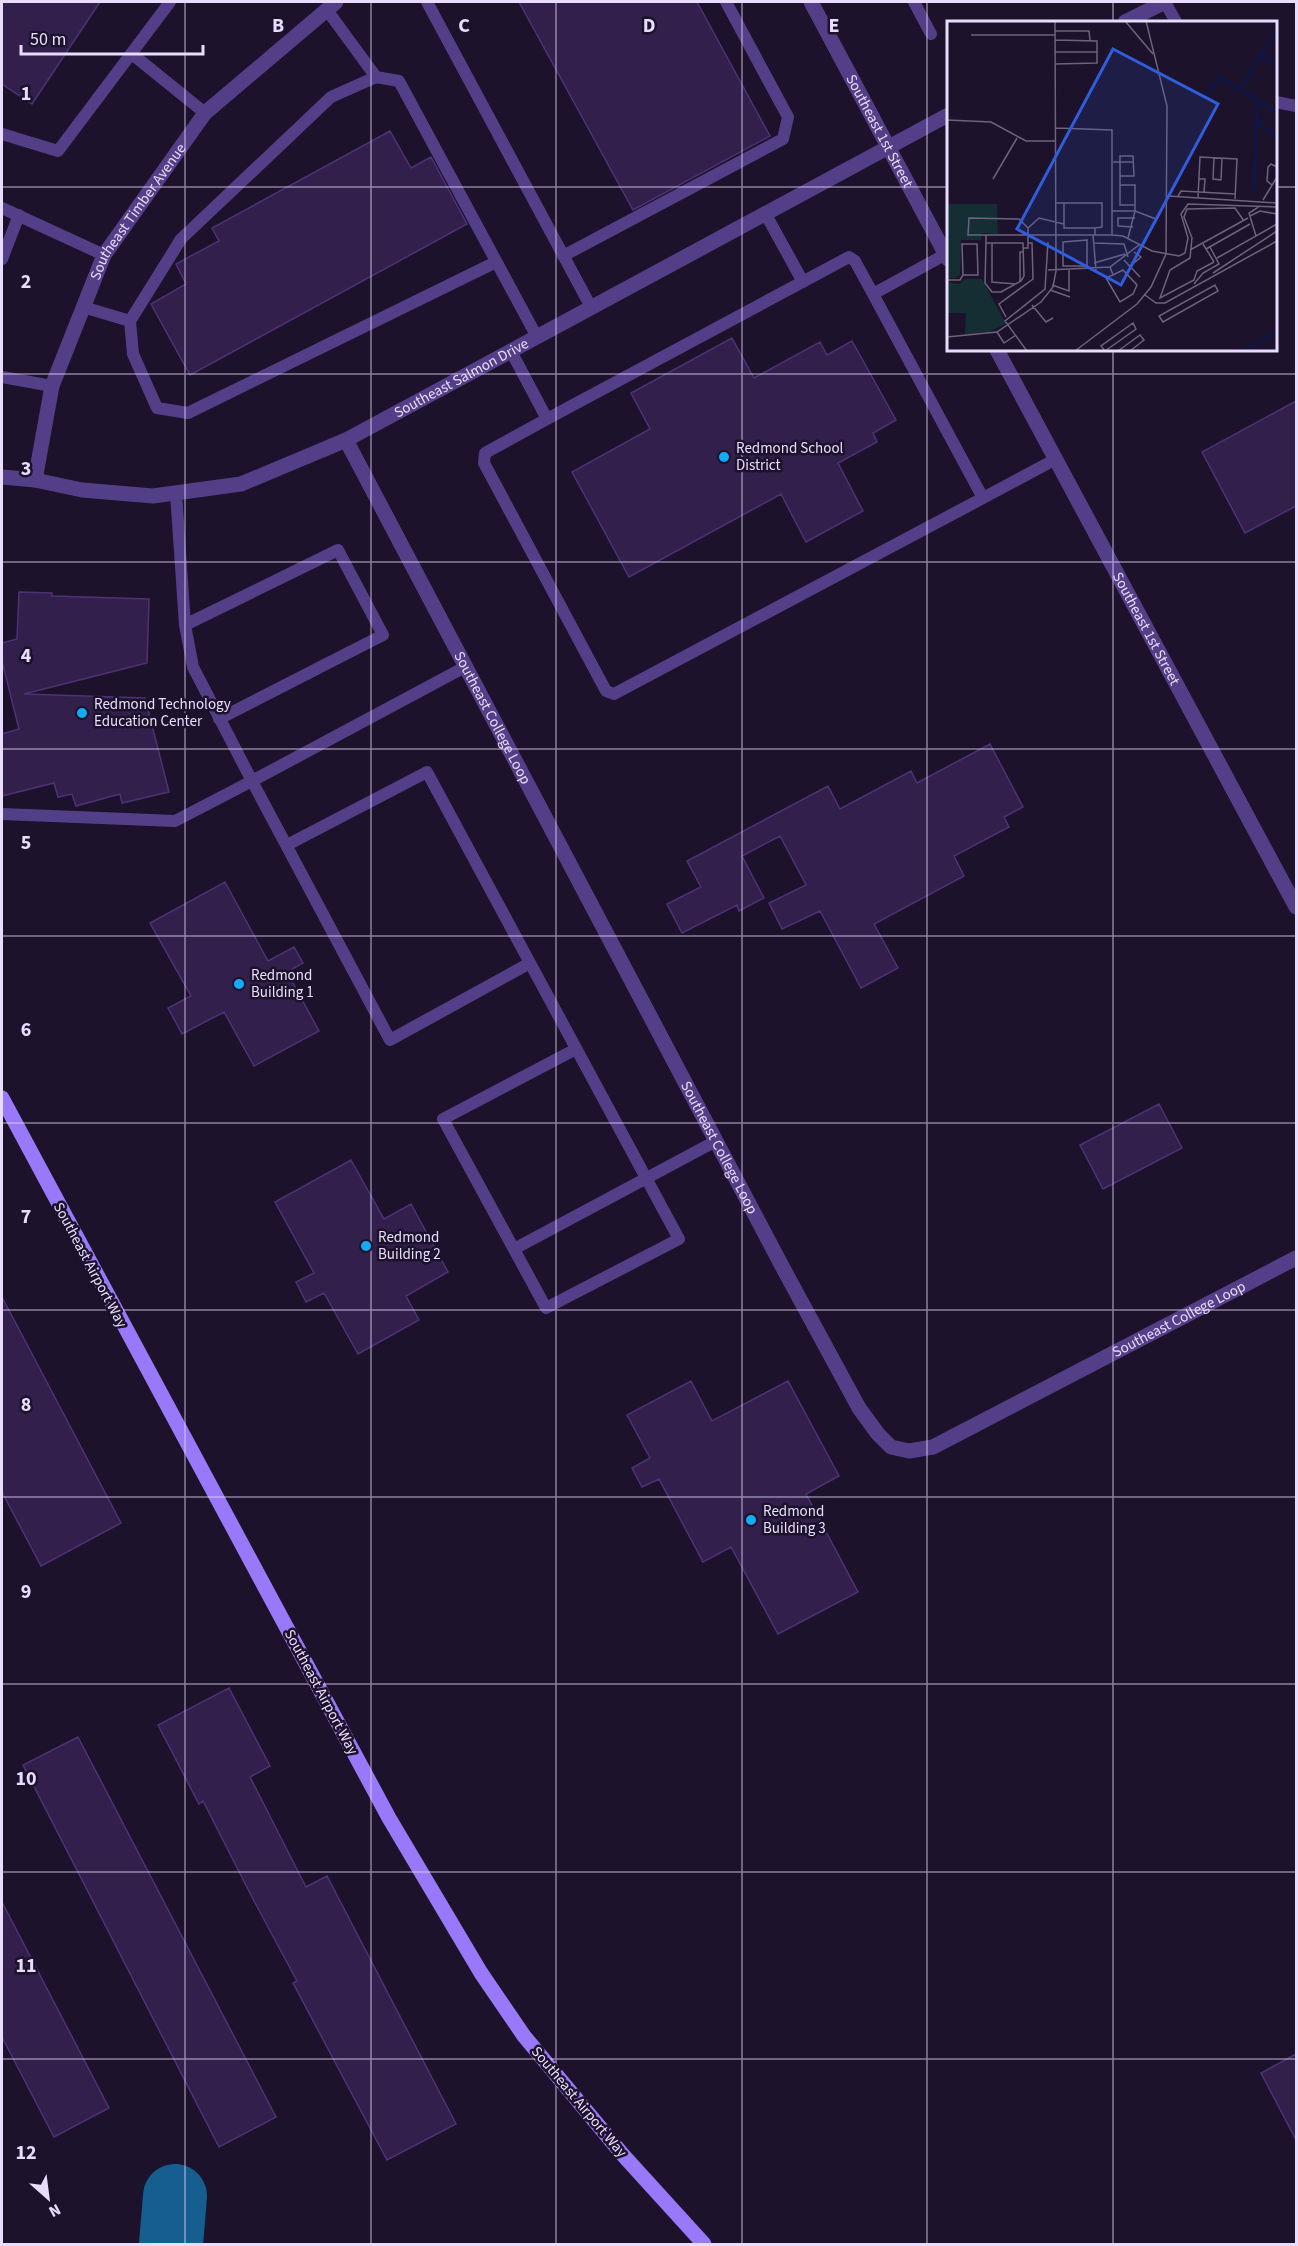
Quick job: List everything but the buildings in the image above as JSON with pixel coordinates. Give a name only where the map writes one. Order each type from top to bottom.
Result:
[{"type":"main road","name":"Southeast Airport Way","points":[[3,1103],[389,1818],[481,1973],[524,2036],[623,2155],[704,2244]]},
{"type":"street","name":"Southeast 1st Street","points":[[811,2],[947,253]]},
{"type":"street","points":[[1127,21],[1165,2]]},
{"type":"street","name":"Southeast Timber Avenue","points":[[35,480],[52,386],[104,255],[205,113],[331,6]]},
{"type":"street","name":"Southeast Salmon Drive","points":[[2,477],[35,480],[82,490],[153,496],[241,484],[346,440],[947,117]]},
{"type":"street","name":"Southeast 1st Street","points":[[998,351],[1296,907]]},
{"type":"street","name":"Southeast College Loop","points":[[346,440],[859,1408],[878,1434],[891,1446],[909,1451],[933,1447],[1296,1258]]},
{"type":"lane","points":[[2,134],[58,151],[170,2]]},
{"type":"lane","points":[[564,256],[783,139],[788,117],[726,2]]},
{"type":"lane","points":[[914,2],[931,34]]},
{"type":"lane","points":[[1165,2],[1175,21]]},
{"type":"lane","points":[[432,3],[591,307]]},
{"type":"lane","points":[[331,6],[376,77]]},
{"type":"lane","points":[[132,54],[205,113]]},
{"type":"lane","points":[[496,262],[188,413],[157,408],[133,354],[130,321],[181,239],[331,97],[376,77],[399,81],[537,337]]},
{"type":"lane","points":[[1277,102],[1296,106]]},
{"type":"lane","points":[[2,208],[104,255]]},
{"type":"lane","points":[[765,213],[803,282]]},
{"type":"lane","points":[[2,259],[19,215]]},
{"type":"lane","points":[[873,294],[947,256]]},
{"type":"lane","points":[[983,498],[855,261],[849,257],[485,453],[484,463],[606,691],[614,694],[983,498],[1056,459]]},
{"type":"lane","points":[[83,307],[130,321]]},
{"type":"lane","points":[[511,351],[548,419]]},
{"type":"lane","points":[[2,377],[52,386]]},
{"type":"lane","points":[[176,493],[186,625],[193,667],[390,1040],[530,963]]},
{"type":"lane","points":[[186,625],[338,550],[383,635],[219,719]]},
{"type":"lane","points":[[2,814],[174,821],[465,667]]},
{"type":"lane","points":[[287,845],[427,772],[679,1239],[546,1308],[443,1119],[576,1049]]},
{"type":"lane","points":[[514,1249],[716,1141]]},
{"type":"taxiway","points":[[171,2244],[175,2196]]},
{"type":"place","name":"Redmond School District","points":[[724,457]]},
{"type":"place","name":"Redmond Technology Education Center","points":[[82,713]]},
{"type":"place","name":"Redmond Building 1","points":[[239,984]]},
{"type":"place","name":"Redmond Building 2","points":[[366,1246]]},
{"type":"place","name":"Redmond Building 3","points":[[751,1520]]}]
